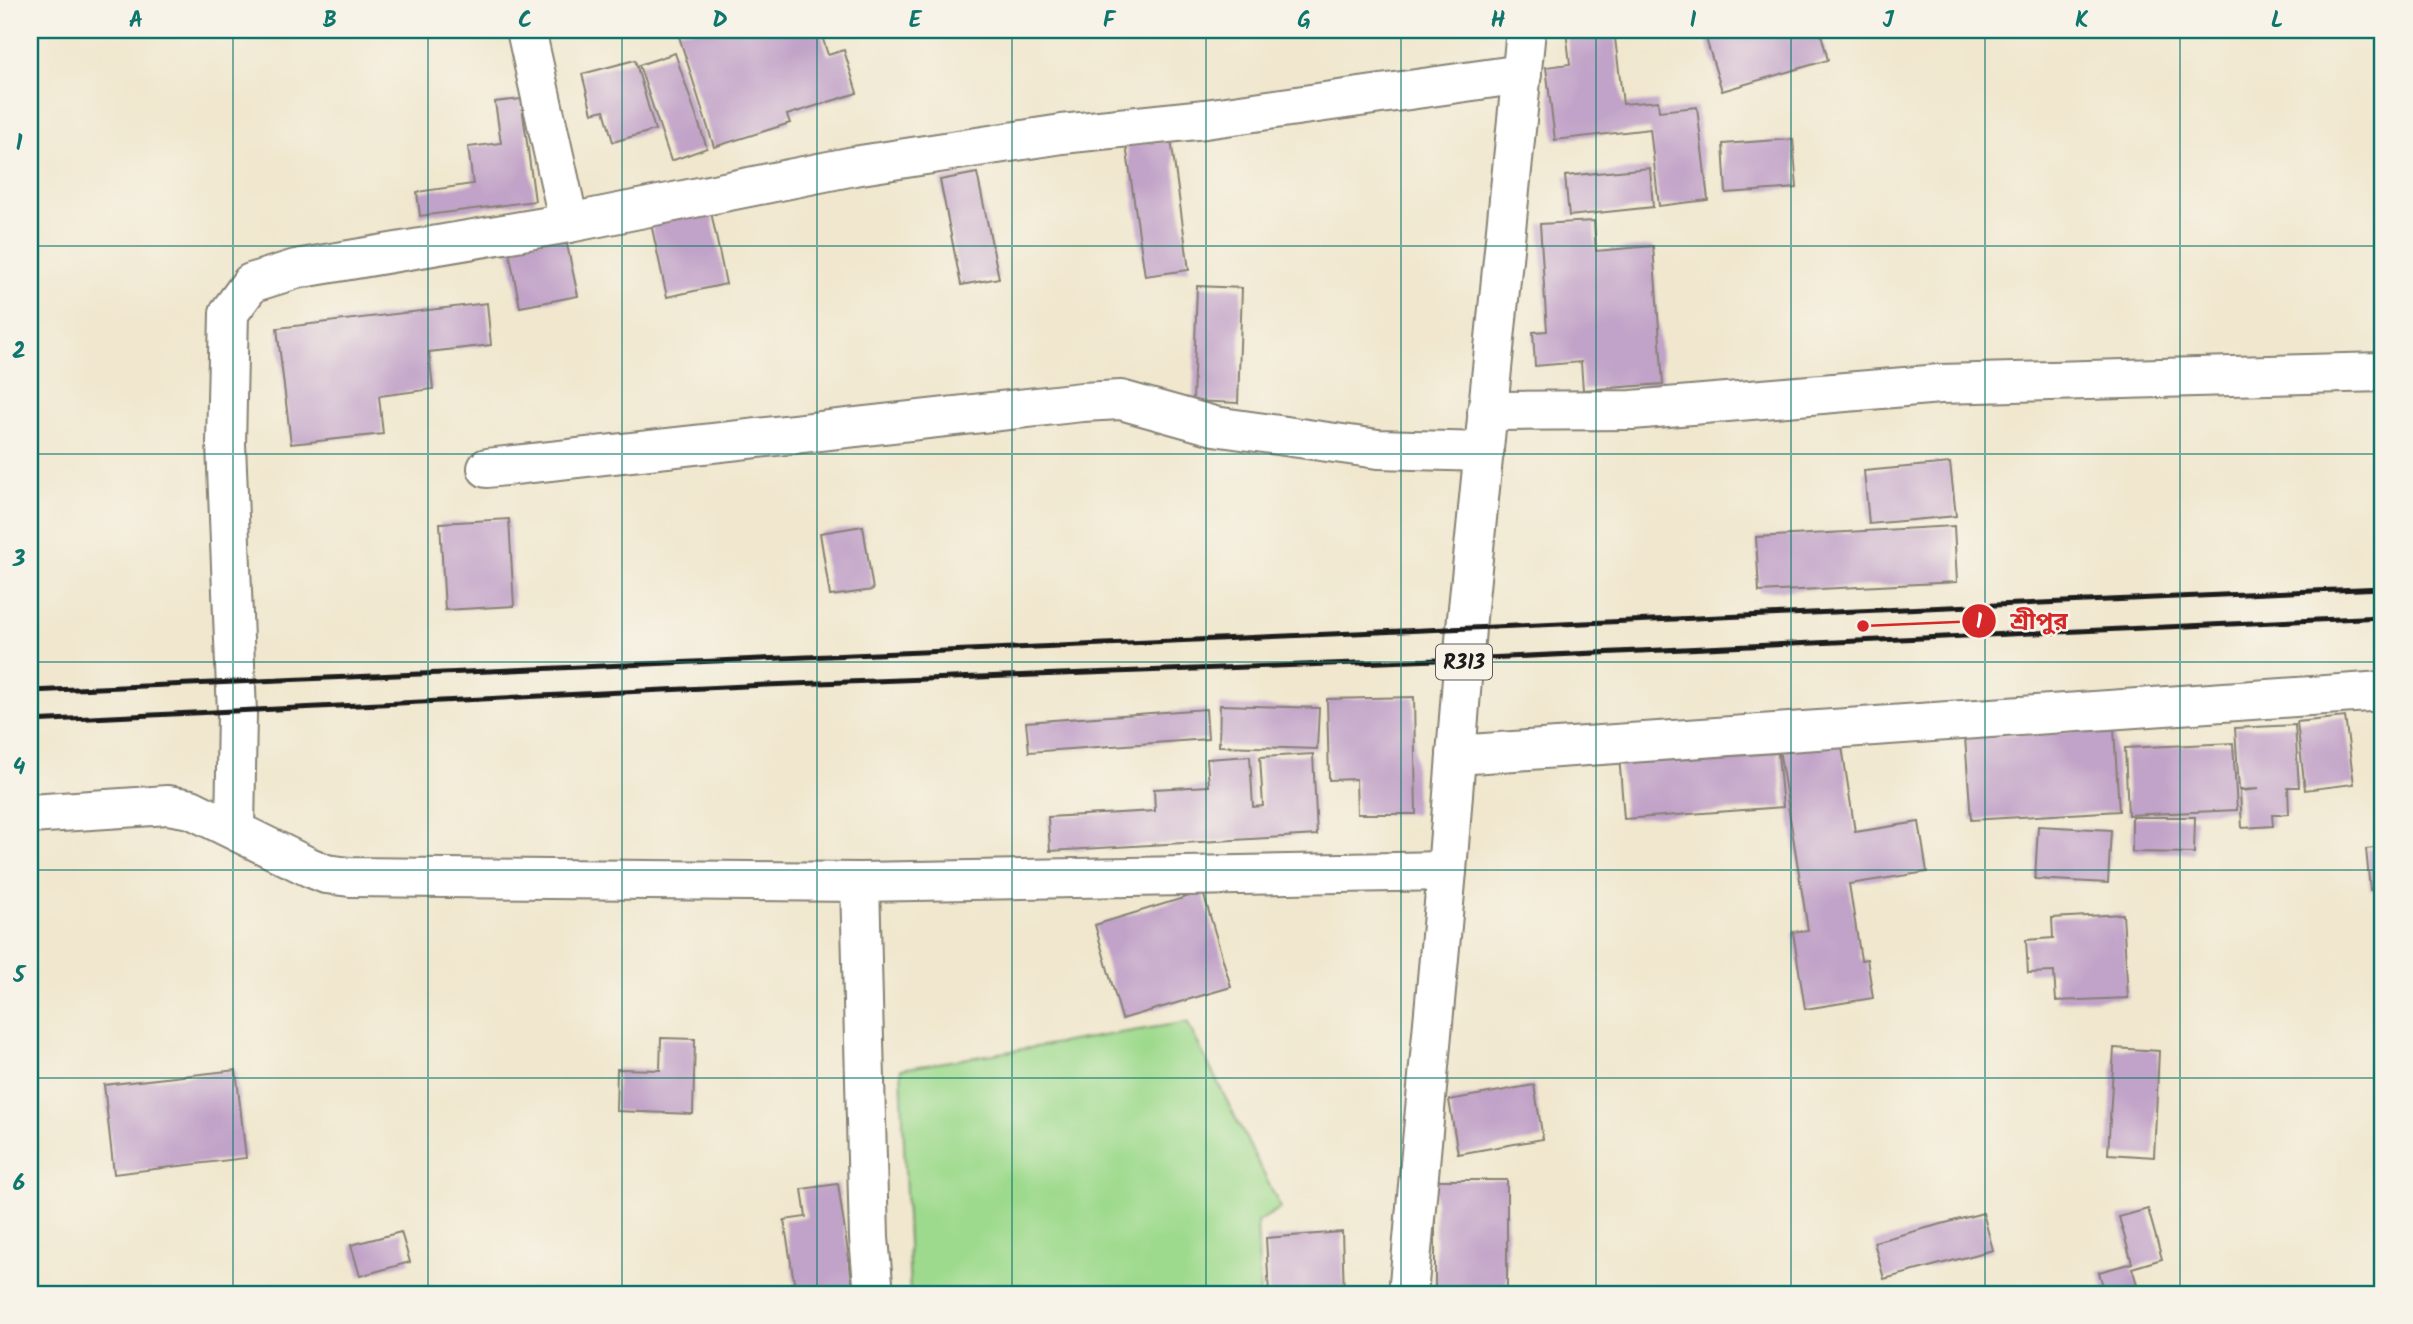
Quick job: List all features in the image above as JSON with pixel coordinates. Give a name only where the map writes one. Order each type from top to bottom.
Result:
[{"type":"street","points":[[526,30],[569,223]]},
{"type":"street","name":"R313","points":[[1408,1294],[1447,871],[1466,628],[1526,30]]},
{"type":"street","points":[[235,829],[237,713],[226,444],[229,313],[251,283],[296,270],[569,223],[854,166],[1062,134],[1205,119],[1522,74]]},
{"type":"street","points":[[1487,411],[1632,410],[1940,384],[2383,372]]},
{"type":"street","points":[[487,468],[1082,402],[1121,400],[1228,428],[1378,449],[1483,452]]},
{"type":"street","points":[[1456,755],[2383,691]]},
{"type":"street","points":[[30,814],[169,805],[191,809],[309,867],[326,874],[350,877],[860,883],[1447,871]]},
{"type":"street","points":[[860,883],[869,1238],[874,1294]]},
{"type":"green space","points":[[1187,1022],[1281,1208],[1257,1222],[1260,1294],[910,1294],[901,1069]]},
{"type":"building","points":[[677,30],[820,30],[828,55],[844,50],[857,93],[787,115],[790,123],[714,147]]},
{"type":"building","points":[[1566,30],[1614,30],[1623,104],[1658,101],[1659,111],[1697,107],[1708,200],[1659,206],[1650,129],[1555,140],[1546,67],[1570,64]]},
{"type":"building","points":[[1820,30],[1828,60],[1722,91],[1704,32]]},
{"type":"building","points":[[675,53],[707,148],[671,161],[639,65]]},
{"type":"building","points":[[635,60],[655,130],[613,142],[604,110],[592,113],[582,74]]},
{"type":"building","points":[[521,99],[535,201],[420,216],[417,192],[473,184],[468,147],[501,143],[495,102]]},
{"type":"building","points":[[1171,139],[1189,270],[1145,276],[1126,145]]},
{"type":"building","points":[[1793,139],[1797,188],[1726,193],[1723,144]]},
{"type":"building","points":[[1650,168],[1653,207],[1569,216],[1565,176]]},
{"type":"building","points":[[977,173],[999,278],[961,285],[940,180]]},
{"type":"building","points":[[710,207],[726,284],[667,297],[650,219]]},
{"type":"building","points":[[1594,221],[1596,251],[1653,246],[1663,384],[1583,390],[1581,362],[1535,366],[1533,332],[1547,331],[1540,224]]},
{"type":"building","points":[[565,235],[578,296],[520,307],[508,246]]},
{"type":"building","points":[[1197,286],[1242,288],[1238,403],[1193,401]]},
{"type":"building","points":[[487,303],[491,345],[429,352],[433,389],[379,396],[383,434],[291,444],[277,328]]},
{"type":"building","points":[[1950,463],[1956,516],[1869,524],[1864,471]]},
{"type":"building","points":[[509,519],[514,606],[445,610],[440,523]]},
{"type":"building","points":[[863,526],[873,590],[830,596],[820,533]]},
{"type":"building","points":[[1954,526],[1957,582],[1759,592],[1756,537]]},
{"type":"building","points":[[1414,697],[1416,814],[1357,814],[1356,779],[1329,780],[1327,699]]},
{"type":"building","points":[[1220,705],[1319,708],[1317,749],[1219,746]]},
{"type":"building","points":[[1206,709],[1208,739],[1029,752],[1026,722]]},
{"type":"building","points":[[2345,717],[2354,784],[2305,790],[2297,722]]},
{"type":"building","points":[[2295,725],[2299,787],[2288,787],[2289,814],[2272,815],[2273,826],[2242,828],[2240,791],[2259,789],[2239,790],[2235,728]]},
{"type":"building","points":[[2114,728],[2119,811],[1971,820],[1965,737]]},
{"type":"building","points":[[1841,740],[1855,832],[1919,822],[1927,872],[1849,884],[1861,960],[1867,959],[1873,998],[1805,1009],[1793,932],[1808,930],[1779,749]]},
{"type":"building","points":[[1777,743],[1783,807],[1624,819],[1619,755]]},
{"type":"building","points":[[2233,743],[2237,810],[2128,815],[2125,748]]},
{"type":"building","points":[[1313,754],[1317,835],[1050,851],[1048,817],[1155,811],[1154,789],[1209,786],[1207,759],[1250,756],[1253,807],[1263,806],[1260,757]]},
{"type":"building","points":[[2132,817],[2195,817],[2194,853],[2132,852]]},
{"type":"building","points":[[2038,826],[2111,830],[2108,883],[2035,879]]},
{"type":"building","points":[[2383,847],[2383,889],[2370,890],[2366,849]]},
{"type":"building","points":[[1203,892],[1231,987],[1122,1019],[1095,925]]},
{"type":"building","points":[[2123,914],[2128,998],[2056,1001],[2054,972],[2028,973],[2026,940],[2053,938],[2052,918]]},
{"type":"building","points":[[661,1038],[695,1039],[693,1114],[616,1111],[617,1069],[660,1070]]},
{"type":"building","points":[[2114,1048],[2159,1051],[2154,1157],[2108,1154]]},
{"type":"building","points":[[236,1070],[246,1158],[114,1174],[104,1085]]},
{"type":"building","points":[[1534,1085],[1543,1139],[1458,1154],[1449,1100]]},
{"type":"building","points":[[1435,1180],[1507,1180],[1507,1294],[1435,1294]]},
{"type":"building","points":[[838,1184],[854,1294],[796,1294],[784,1220],[806,1217],[802,1189]]},
{"type":"building","points":[[2148,1209],[2162,1259],[2132,1268],[2140,1294],[2105,1294],[2099,1272],[2132,1263],[2119,1217]]},
{"type":"building","points":[[1983,1213],[1993,1250],[1884,1279],[1874,1242]]},
{"type":"building","points":[[401,1232],[410,1262],[360,1276],[351,1245]]},
{"type":"building","points":[[1342,1232],[1344,1294],[1269,1294],[1266,1238]]},
{"type":"railway","points":[[30,691],[2383,588]]},
{"type":"railway","points":[[30,721],[766,685],[1464,659],[2383,617]]},
{"type":"place","name":"শ্রীপুর","points":[[1863,626]]}]
